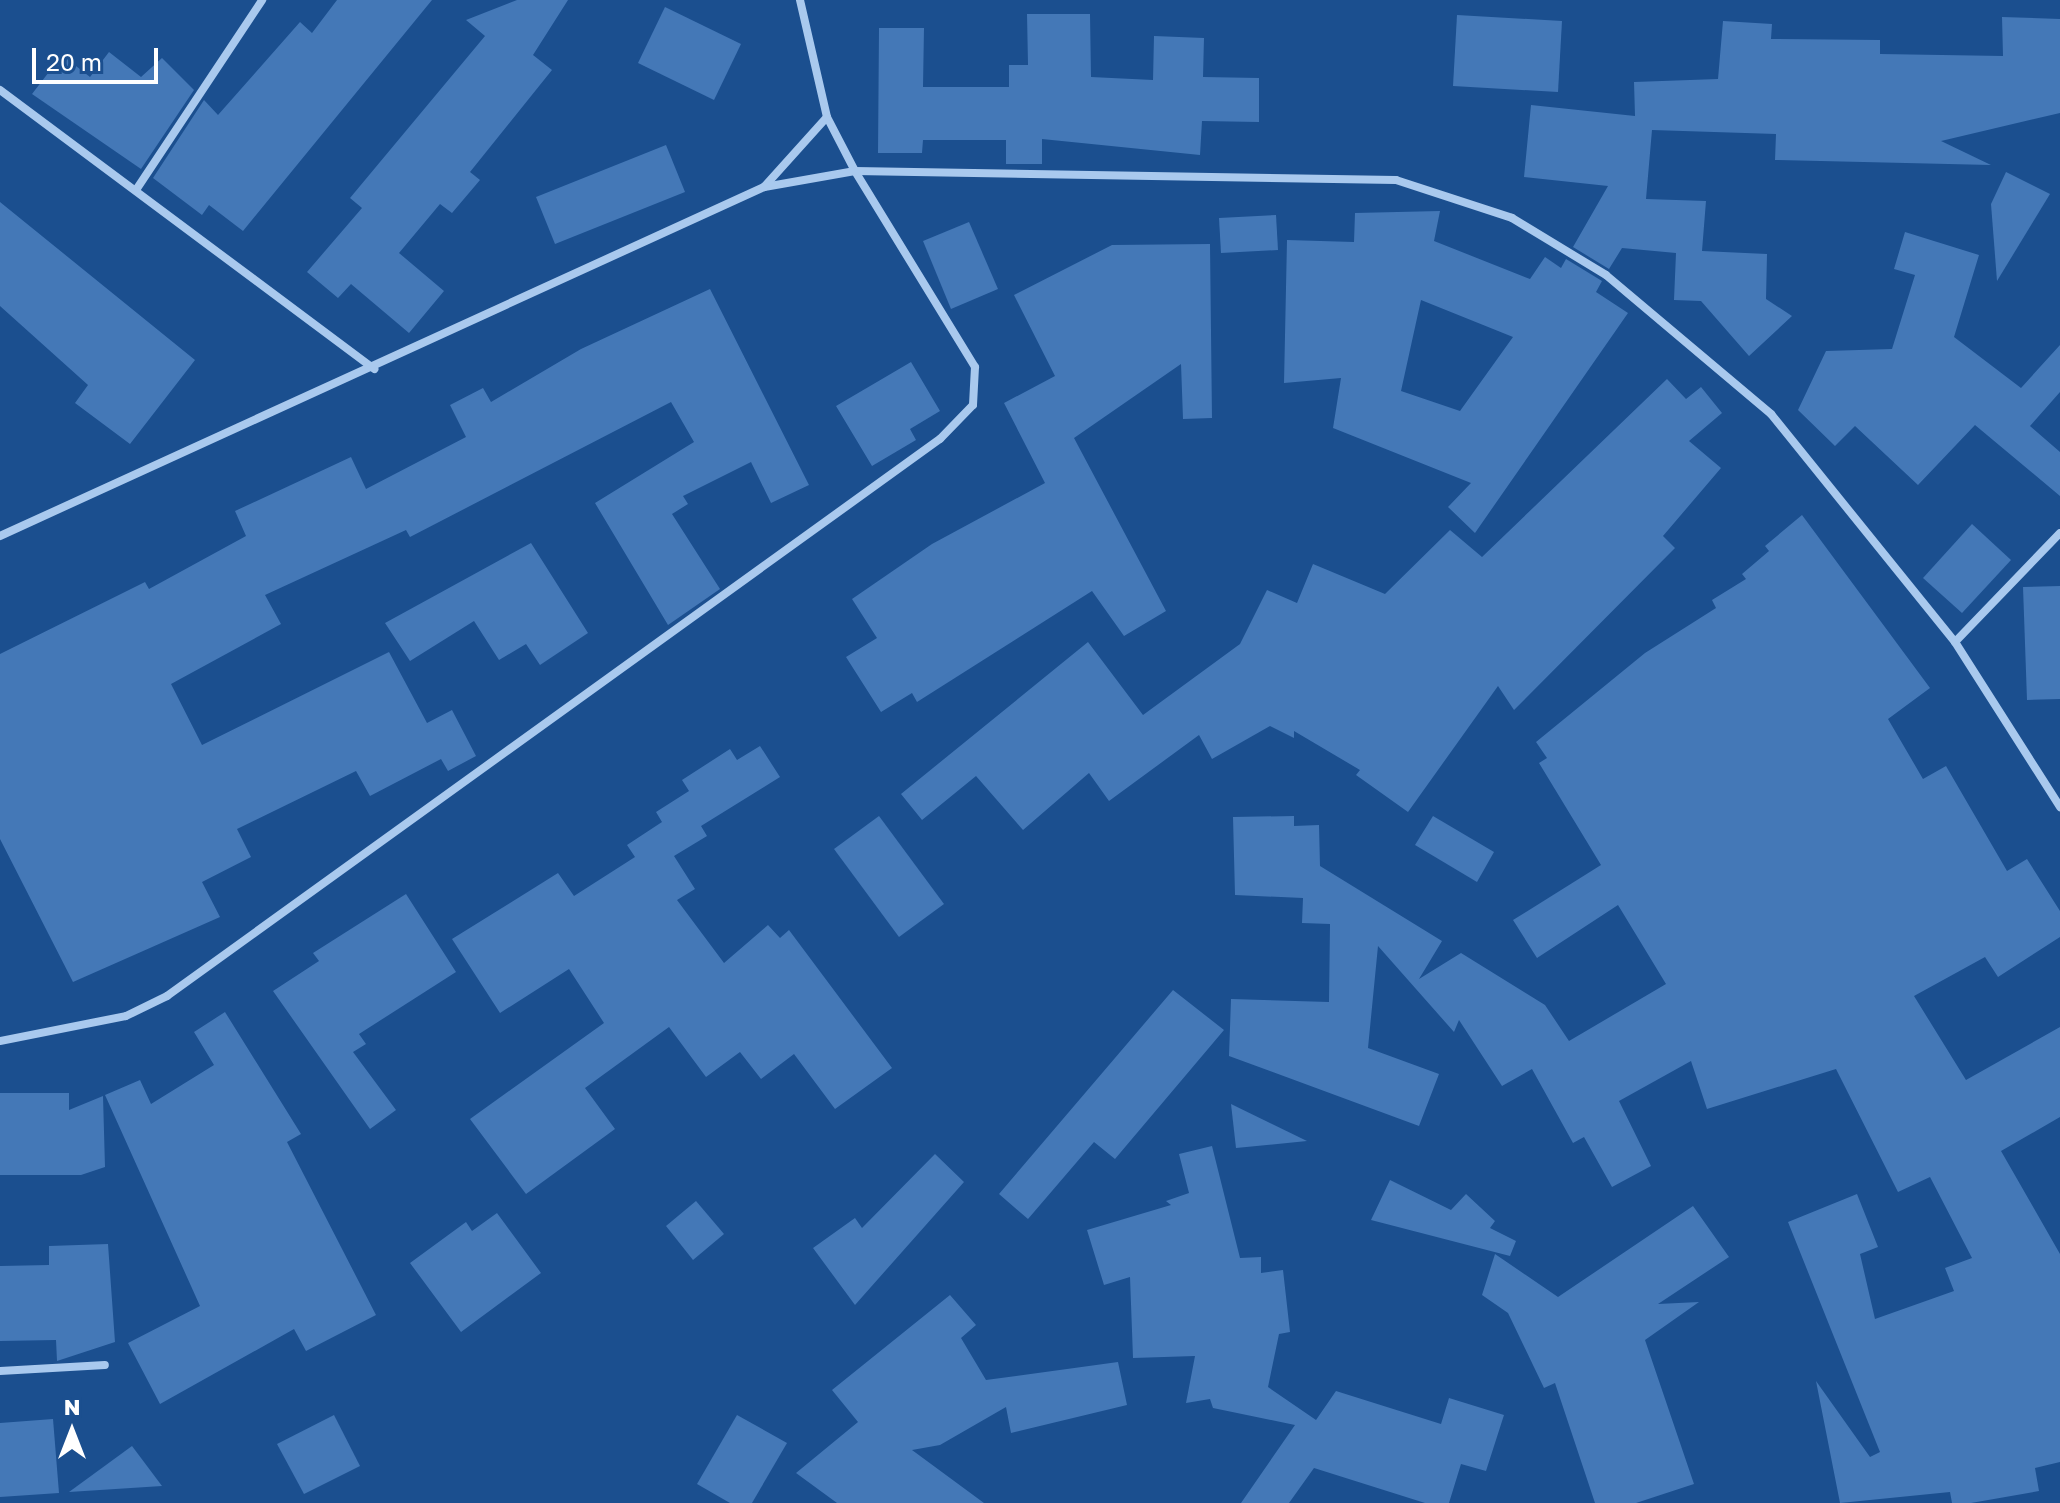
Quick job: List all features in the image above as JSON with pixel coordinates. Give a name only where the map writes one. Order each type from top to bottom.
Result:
[{"type":"street","points":[[136,190],[262,0]]},
{"type":"street","points":[[0,1041],[126,1016],[167,996],[940,439],[973,405],[975,367],[855,171],[827,117],[800,0]]},
{"type":"street","points":[[0,90],[374,369]]},
{"type":"street","points":[[764,187],[827,117]]},
{"type":"street","points":[[0,536],[374,369],[764,187],[855,171],[1396,180],[1512,218],[1606,275],[1771,414],[1955,642],[2060,807]]},
{"type":"street","points":[[1955,642],[2060,533]]},
{"type":"street","points":[[0,1371],[105,1365]]},
{"type":"building","points":[[337,0],[432,0],[243,231],[209,205],[202,215],[153,178],[204,100],[218,115],[300,22],[312,33]]},
{"type":"building","points":[[517,0],[568,0],[533,55],[552,70],[470,172],[480,180],[452,213],[440,204],[399,253],[444,291],[409,333],[351,284],[338,298],[307,272],[362,208],[350,198],[485,36],[466,20]]},
{"type":"building","points":[[665,7],[741,44],[714,100],[638,63]]},
{"type":"building","points":[[1027,14],[1090,14],[1091,77],[1153,80],[1154,36],[1204,38],[1203,77],[1259,78],[1259,122],[1202,121],[1200,155],[1042,139],[1042,164],[1006,164],[1006,140],[923,140],[922,153],[878,153],[879,28],[924,28],[923,87],[1009,87],[1009,65],[1028,65]]},
{"type":"building","points":[[1457,15],[1562,21],[1558,92],[1453,86]]},
{"type":"building","points":[[2002,17],[2060,19],[2060,113],[1941,141],[1991,165],[1775,160],[1776,134],[1652,130],[1646,199],[1706,201],[1702,251],[1767,254],[1766,299],[1792,316],[1749,356],[1701,301],[1674,300],[1676,253],[1622,248],[1609,269],[1573,247],[1608,186],[1524,177],[1531,105],[1635,116],[1634,82],[1718,79],[1723,21],[1772,24],[1771,39],[1880,40],[1880,54],[2003,56]]},
{"type":"building","points":[[109,52],[141,77],[162,58],[194,90],[141,169],[32,94],[62,55],[90,77]]},
{"type":"building","points":[[666,145],[685,192],[555,244],[536,197]]},
{"type":"building","points":[[2006,172],[2050,194],[1997,281],[1991,204]]},
{"type":"building","points":[[0,202],[195,360],[130,444],[75,403],[88,385],[0,306]]},
{"type":"building","points":[[1440,211],[1434,241],[1530,279],[1545,257],[1561,268],[1566,259],[1602,281],[1596,292],[1628,313],[1475,533],[1448,507],[1471,483],[1333,428],[1341,378],[1284,383],[1287,240],[1354,242],[1355,213]],"holes":[[[1421,300],[1513,337],[1460,411],[1401,391]]]},
{"type":"building","points":[[1276,215],[1278,250],[1221,253],[1219,218]]},
{"type":"building","points":[[969,222],[998,289],[951,309],[923,241]]},
{"type":"building","points":[[1905,232],[1979,255],[1954,337],[2021,388],[2060,345],[2060,392],[2030,426],[2060,452],[2060,496],[1975,425],[1918,485],[1855,426],[1835,446],[1798,410],[1826,351],[1892,349],[1915,275],[1894,269]]},
{"type":"building","points":[[1210,244],[1212,418],[1183,419],[1181,364],[1074,438],[1166,611],[1124,636],[1092,591],[917,702],[912,693],[881,712],[846,657],[877,638],[852,599],[932,544],[1045,483],[1004,403],[1055,376],[1014,295],[1112,245]]},
{"type":"building","points":[[710,289],[809,485],[771,503],[751,462],[683,496],[688,504],[672,514],[720,589],[668,625],[595,503],[694,442],[671,402],[410,537],[406,530],[265,595],[281,624],[171,684],[202,745],[389,652],[427,723],[452,710],[476,756],[448,771],[441,759],[370,796],[356,771],[237,829],[251,857],[202,882],[220,917],[73,982],[0,839],[0,654],[145,582],[149,589],[246,536],[235,511],[351,457],[366,489],[466,437],[450,405],[483,388],[491,402],[581,349]]},
{"type":"building","points":[[911,362],[940,411],[910,429],[916,440],[872,466],[836,406]]},
{"type":"building","points":[[1667,379],[1686,399],[1701,387],[1722,413],[1689,441],[1721,468],[1663,536],[1675,548],[1514,710],[1498,686],[1408,812],[1356,775],[1360,770],[1294,731],[1294,738],[1270,726],[1212,759],[1199,735],[1109,801],[1089,773],[1023,830],[976,776],[922,820],[901,794],[1088,642],[1143,715],[1240,644],[1267,590],[1297,603],[1313,564],[1385,594],[1450,530],[1482,557]]},
{"type":"building","points":[[1802,515],[1930,688],[1888,719],[1923,779],[1946,766],[2007,871],[2027,859],[2060,911],[2060,937],[1998,977],[1985,957],[1914,996],[1966,1080],[2060,1027],[2060,1117],[2001,1151],[2060,1254],[2060,1462],[2035,1468],[2039,1491],[1971,1503],[1952,1503],[1950,1492],[1840,1503],[1816,1381],[1870,1457],[1880,1452],[1788,1222],[1857,1194],[1878,1247],[1860,1254],[1875,1319],[1954,1291],[1945,1268],[1972,1258],[1930,1177],[1898,1192],[1836,1069],[1707,1109],[1691,1061],[1619,1101],[1651,1166],[1612,1187],[1584,1137],[1573,1143],[1532,1069],[1502,1086],[1459,1020],[1454,1032],[1378,946],[1368,1048],[1439,1074],[1419,1126],[1229,1056],[1231,999],[1329,1002],[1330,924],[1302,923],[1303,898],[1235,895],[1233,817],[1294,816],[1294,826],[1319,825],[1320,866],[1442,941],[1419,979],[1461,953],[1545,1005],[1569,1041],[1666,984],[1618,905],[1537,958],[1513,920],[1601,865],[1539,763],[1547,758],[1536,742],[1645,653],[1716,608],[1712,600],[1746,579],[1742,574],[1769,551],[1765,546]]},
{"type":"building","points":[[1972,524],[2011,560],[1962,613],[1923,578]]},
{"type":"building","points":[[531,543],[588,633],[540,665],[526,644],[499,660],[474,621],[410,661],[385,623]]},
{"type":"building","points":[[2060,586],[2060,699],[2027,700],[2023,587]]},
{"type":"building","points":[[760,746],[780,777],[701,826],[707,836],[674,856],[695,889],[677,900],[724,963],[768,925],[780,938],[789,930],[892,1068],[835,1109],[794,1054],[761,1079],[740,1052],[706,1077],[669,1027],[585,1088],[615,1129],[526,1194],[470,1119],[604,1023],[569,969],[500,1013],[452,939],[558,873],[574,896],[635,857],[627,845],[662,822],[656,812],[689,791],[682,780],[730,749],[737,760]]},
{"type":"building","points":[[879,816],[944,904],[899,937],[834,849]]},
{"type":"building","points":[[1433,816],[1494,852],[1477,882],[1415,845]]},
{"type":"building","points":[[406,894],[456,972],[359,1034],[366,1044],[353,1052],[396,1110],[370,1129],[273,991],[319,961],[313,953]]},
{"type":"building","points":[[1173,990],[1224,1030],[1115,1159],[1094,1142],[1028,1219],[999,1194]]},
{"type":"building","points":[[225,1012],[301,1134],[287,1142],[376,1315],[306,1351],[294,1329],[160,1404],[128,1343],[200,1306],[105,1095],[140,1080],[151,1104],[214,1065],[194,1032]]},
{"type":"building","points":[[0,1093],[69,1093],[69,1110],[103,1096],[105,1167],[81,1175],[0,1175]]},
{"type":"building","points":[[1231,1104],[1307,1141],[1236,1148]]},
{"type":"building","points":[[1212,1146],[1240,1258],[1261,1257],[1261,1273],[1283,1270],[1290,1332],[1279,1334],[1268,1387],[1316,1420],[1336,1391],[1441,1424],[1449,1398],[1504,1415],[1486,1471],[1461,1464],[1449,1503],[1425,1503],[1314,1468],[1289,1503],[1241,1503],[1295,1425],[1213,1408],[1210,1399],[1186,1403],[1195,1356],[1133,1358],[1130,1277],[1104,1285],[1087,1230],[1171,1205],[1166,1201],[1189,1193],[1179,1154]]},
{"type":"building","points":[[935,1154],[964,1182],[855,1305],[813,1248],[855,1218],[862,1228]]},
{"type":"building","points":[[1390,1180],[1451,1210],[1466,1194],[1495,1221],[1490,1228],[1516,1241],[1510,1256],[1371,1220]]},
{"type":"building","points":[[696,1201],[724,1234],[693,1260],[666,1226]]},
{"type":"building","points":[[1693,1206],[1729,1257],[1658,1304],[1699,1302],[1645,1340],[1694,1484],[1636,1503],[1595,1503],[1555,1383],[1544,1388],[1508,1313],[1482,1295],[1495,1254],[1558,1297]]},
{"type":"building","points":[[497,1213],[541,1273],[461,1332],[410,1263],[466,1222],[472,1231]]},
{"type":"building","points":[[108,1244],[115,1342],[57,1361],[56,1340],[0,1341],[0,1266],[49,1265],[49,1246]]},
{"type":"building","points":[[950,1295],[976,1325],[961,1338],[986,1380],[1118,1362],[1127,1405],[1011,1433],[1006,1407],[940,1445],[912,1450],[984,1503],[837,1503],[796,1473],[858,1422],[832,1390]]},
{"type":"building","points":[[334,1415],[360,1466],[304,1494],[277,1444]]},
{"type":"building","points":[[737,1415],[787,1443],[752,1503],[730,1503],[697,1484]]},
{"type":"building","points":[[53,1419],[59,1493],[0,1497],[0,1423]]},
{"type":"building","points":[[132,1446],[162,1486],[69,1492]]}]
